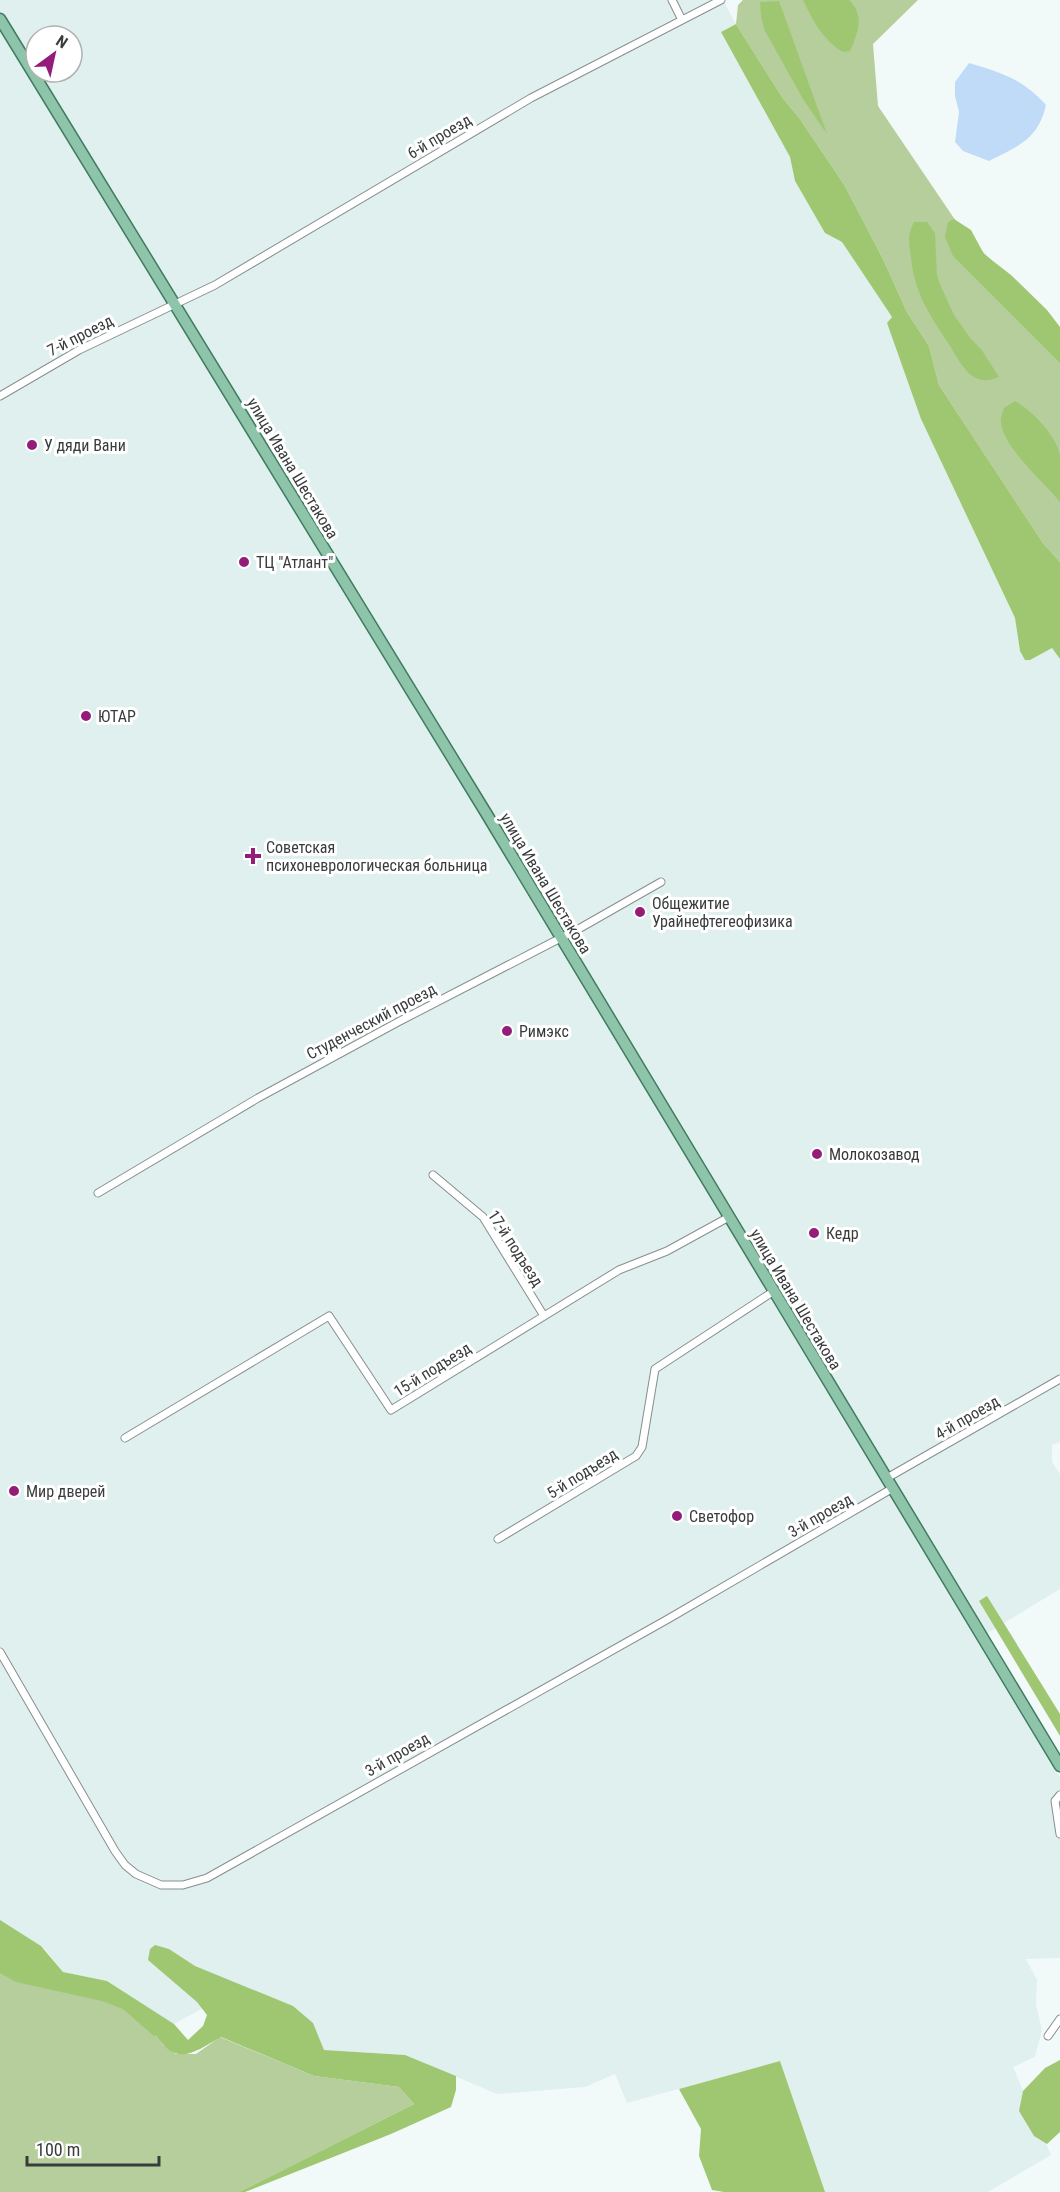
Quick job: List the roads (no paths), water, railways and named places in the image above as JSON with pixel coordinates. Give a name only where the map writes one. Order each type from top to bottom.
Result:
[{"type":"main road","name":"улица Ивана Шестакова","points":[[0,19],[561,937],[1060,1766]]},
{"type":"street","points":[[672,0],[682,20]]},
{"type":"street","name":"6-й проезд","points":[[175,305],[215,285],[525,102],[721,0]]},
{"type":"street","name":"7-й проезд","points":[[0,396],[79,350],[175,305]]},
{"type":"street","name":"Студенческий проезд","points":[[98,1193],[258,1098],[661,882]]},
{"type":"street","name":"17-й подъезд","points":[[434,1175],[483,1217],[544,1316]]},
{"type":"street","name":"15-й подъезд","points":[[125,1438],[329,1316],[391,1410],[619,1270],[667,1251],[729,1217]]},
{"type":"street","name":"5-й подъезд","points":[[498,1539],[636,1456],[642,1447],[656,1370],[774,1291]]},
{"type":"street","name":"4-й проезд","points":[[887,1478],[1060,1379]]},
{"type":"street","name":"3-й проезд","points":[[0,1652],[125,1865],[149,1881],[161,1885],[183,1886],[207,1878],[290,1832],[893,1488]]},
{"type":"street","points":[[1060,1795],[1055,1801],[1060,1834]]},
{"type":"street","points":[[1048,2036],[1060,2019]]},
{"type":"water","points":[[969,63],[1020,83],[1046,105],[1038,126],[1032,134],[1018,146],[989,161],[963,151],[955,142],[959,112],[955,96],[955,82]]},
{"type":"place","name":"У дяди Вани","points":[[32,445]]},
{"type":"place","name":"ТЦ \"Атлант\"","points":[[244,562]]},
{"type":"place","name":"ЮТАР","points":[[86,716]]},
{"type":"place","name":"Советская психоневрологическая больница","points":[[253,856]]},
{"type":"place","name":"Общежитие Урайнефтегеофизика","points":[[640,912]]},
{"type":"place","name":"Римэкс","points":[[507,1031]]},
{"type":"place","name":"Молокозавод","points":[[817,1154]]},
{"type":"place","name":"Кедр","points":[[814,1233]]},
{"type":"place","name":"Мир дверей","points":[[14,1491]]},
{"type":"place","name":"Светофор","points":[[677,1516]]}]
